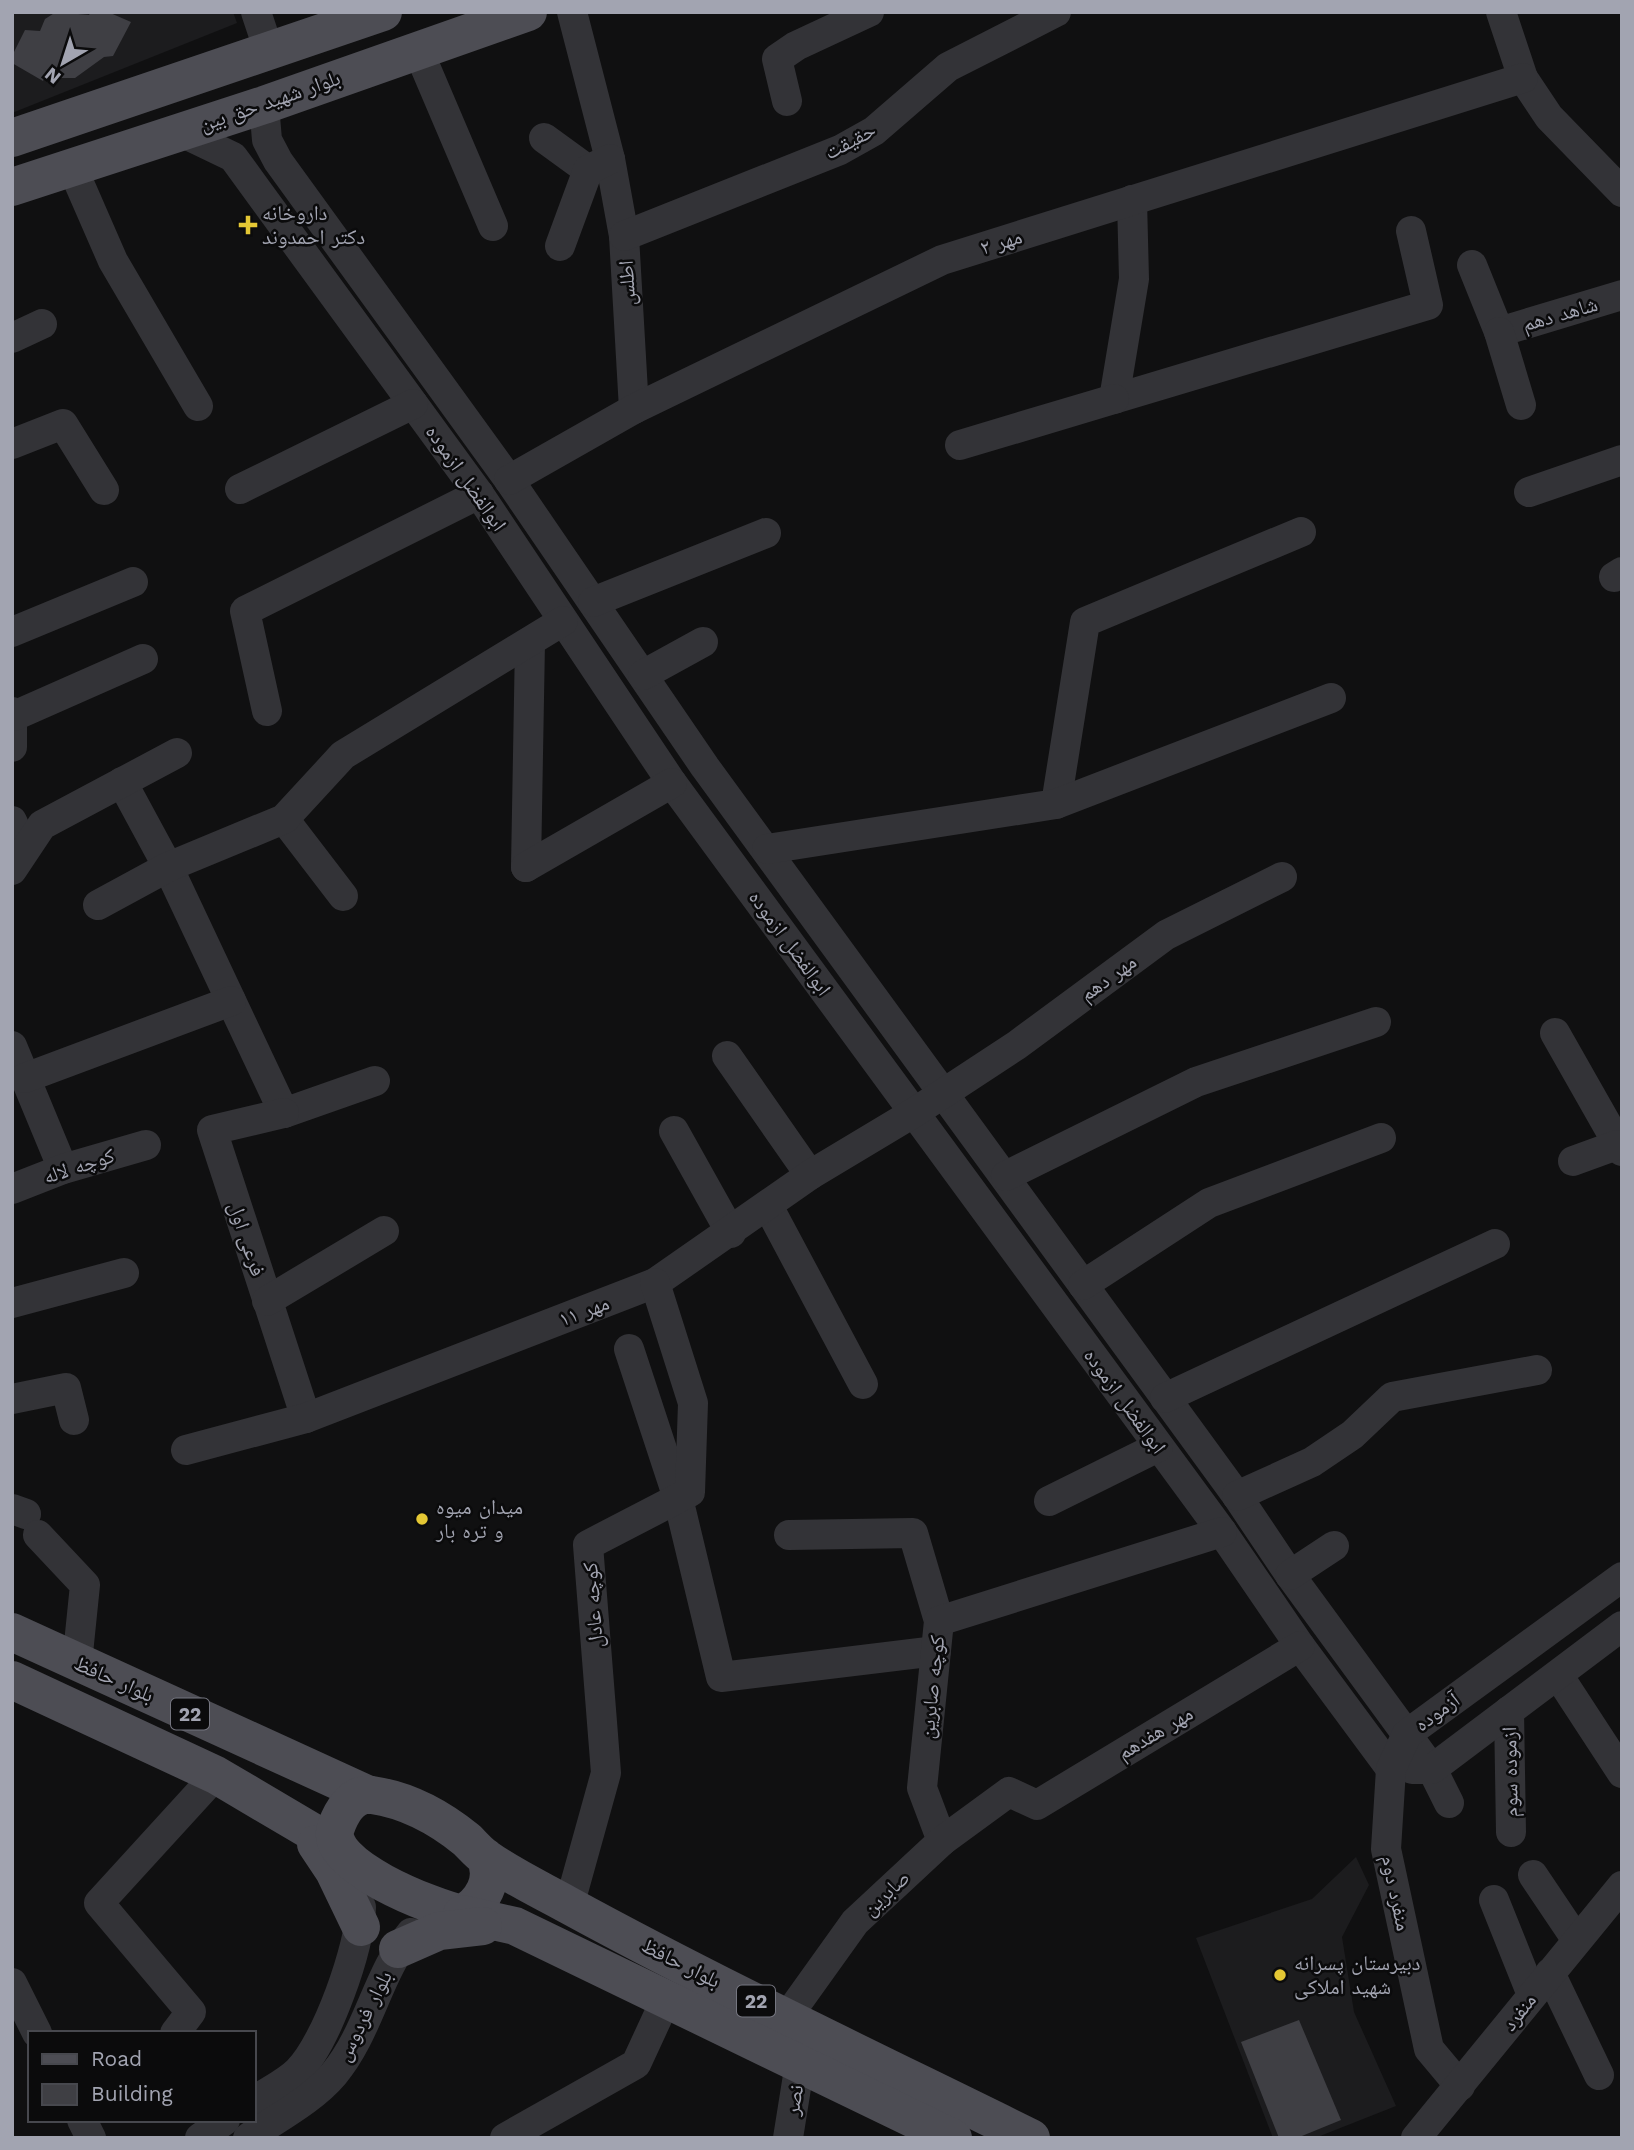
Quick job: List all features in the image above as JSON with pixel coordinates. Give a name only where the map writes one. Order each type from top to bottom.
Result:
[{"type":"main road","points":[[12,138],[383,12]]},
{"type":"main road","name":"بلوار شهید حق بین","points":[[12,187],[264,105],[528,12]]},
{"type":"main road","name":"بلوار حافظ","points":[[12,1632],[369,1795]]},
{"type":"main road","name":"بلوار حافظ","points":[[12,1680],[216,1775],[350,1857]]},
{"type":"main road","points":[[350,1857],[334,1834],[342,1813],[357,1797],[369,1795]]},
{"type":"main road","name":"22","points":[[369,1795],[412,1807],[432,1817],[469,1842],[485,1857]]},
{"type":"main road","points":[[302,1826],[334,1871],[361,1927]]},
{"type":"main road","name":"22","points":[[350,1857],[396,1890],[448,1910]]},
{"type":"main road","points":[[448,1910],[475,1908],[487,1886],[489,1865],[485,1857]]},
{"type":"main road","name":"بلوار حافظ","points":[[485,1857],[569,1906],[1031,2138]]},
{"type":"main road","name":"بلوار حافظ","points":[[448,1910],[515,1926],[953,2138]]},
{"type":"main road","points":[[398,1949],[439,1931],[515,1926]]},
{"type":"street","points":[[256,12],[269,51]]},
{"type":"street","name":"اطلس","points":[[572,12],[599,165],[624,236],[634,409]]},
{"type":"street","points":[[787,101],[777,59],[796,46],[869,12]]},
{"type":"street","name":"حقیقت","points":[[624,236],[840,150],[874,131],[948,67],[1056,12]]},
{"type":"street","points":[[1501,12],[1523,78],[1549,117],[1622,192]]},
{"type":"street","points":[[418,50],[493,226]]},
{"type":"street","name":"مهر ۲","points":[[509,480],[634,409],[942,260],[1523,78]]},
{"type":"street","name":"ابوالفضل ازموده","points":[[264,105],[267,140],[278,161],[509,480],[705,767],[1006,1176],[1237,1496],[1290,1575],[1432,1769],[1449,1803]]},
{"type":"street","name":"ابوالفضل ازموده","points":[[181,132],[233,157],[479,494],[673,783],[1222,1532],[1300,1646],[1391,1769]]},
{"type":"street","points":[[544,138],[599,165],[560,246]]},
{"type":"street","points":[[72,167],[113,261],[198,406]]},
{"type":"street","points":[[1114,399],[1134,279],[1132,200]]},
{"type":"street","points":[[960,444],[1428,305],[1411,232]]},
{"type":"street","name":"شاهد دهم","points":[[1472,265],[1499,332],[1521,405]]},
{"type":"street","name":"شاهد دهم","points":[[1499,332],[1622,295]]},
{"type":"street","points":[[12,338],[42,324]]},
{"type":"street","points":[[240,489],[413,404]]},
{"type":"street","points":[[12,443],[63,424],[104,490]]},
{"type":"street","points":[[1529,492],[1622,460]]},
{"type":"street","points":[[267,710],[245,611],[479,494]]},
{"type":"street","points":[[1056,804],[1085,622],[1301,532]]},
{"type":"street","points":[[593,602],[766,533]]},
{"type":"street","points":[[12,632],[133,582]]},
{"type":"street","points":[[98,905],[168,867],[284,819],[343,755],[563,621]]},
{"type":"street","points":[[530,642],[526,867],[673,783]]},
{"type":"street","points":[[643,675],[703,642]]},
{"type":"street","points":[[12,747],[13,714],[143,659]]},
{"type":"street","points":[[766,849],[1056,804],[1331,698]]},
{"type":"street","points":[[18,859],[42,825],[177,753]]},
{"type":"street","points":[[122,782],[168,867],[284,1113]]},
{"type":"street","points":[[284,819],[343,896]]},
{"type":"street","points":[[12,821],[18,859]]},
{"type":"street","name":"مهر دهم","points":[[943,1093],[1017,1045],[1166,935],[1282,877]]},
{"type":"street","points":[[25,1078],[231,1001]]},
{"type":"street","points":[[1006,1176],[1196,1082],[1376,1022]]},
{"type":"street","points":[[1555,1033],[1619,1148],[1573,1161]]},
{"type":"street","points":[[12,1046],[63,1169]]},
{"type":"street","points":[[727,1056],[810,1175]]},
{"type":"street","name":"فرعی اول","points":[[306,1418],[212,1130],[284,1113],[374,1081]]},
{"type":"street","name":"مهر ۱۱","points":[[186,1450],[306,1418],[655,1283],[731,1233],[810,1175],[943,1093]]},
{"type":"street","points":[[674,1131],[731,1233]]},
{"type":"street","points":[[1083,1285],[1209,1203],[1381,1138]]},
{"type":"street","name":"کوچه لاله","points":[[12,1189],[63,1169],[146,1145]]},
{"type":"street","points":[[768,1206],[863,1384]]},
{"type":"street","points":[[267,1301],[384,1231]]},
{"type":"street","points":[[1165,1398],[1495,1244]]},
{"type":"street","points":[[12,1303],[124,1273]]},
{"type":"street","points":[[655,1283],[693,1403],[690,1492],[678,1498]]},
{"type":"street","points":[[629,1349],[678,1498],[721,1677],[936,1651]]},
{"type":"street","points":[[1237,1496],[1311,1462],[1352,1435],[1392,1397],[1536,1370]]},
{"type":"street","points":[[12,1399],[65,1388],[74,1420]]},
{"type":"street","points":[[1049,1501],[1158,1447]]},
{"type":"street","name":"کوچه عادل","points":[[569,1906],[606,1773],[588,1545],[678,1498]]},
{"type":"street","points":[[25,1519],[85,1585],[77,1663]]},
{"type":"street","name":"کوچه صابرین","points":[[789,1535],[913,1532],[939,1621],[922,1788],[942,1842]]},
{"type":"street","points":[[939,1621],[1222,1532]]},
{"type":"street","points":[[1290,1575],[1334,1546]]},
{"type":"street","name":"آزموده","points":[[1391,1769],[1407,1734],[1622,1577]]},
{"type":"street","name":"آزموده","points":[[1432,1769],[1622,1626]]},
{"type":"street","name":"مهر هفدهم","points":[[1009,1792],[1037,1805],[1300,1646]]},
{"type":"street","points":[[1558,1675],[1622,1773]]},
{"type":"street","name":"ازموده سوم","points":[[1510,1711],[1511,1832]]},
{"type":"street","points":[[1391,1769],[1432,1769]]},
{"type":"street","name":"منفرد دوم","points":[[1391,1769],[1385,1849],[1426,2036],[1429,2049],[1461,2087]]},
{"type":"street","points":[[177,2031],[191,2012],[99,1903],[216,1775]]},
{"type":"street","name":"صابرین","points":[[787,2017],[855,1922],[942,1842],[1009,1792]]},
{"type":"street","name":"بلوار فردوس","points":[[256,2100],[298,2071],[327,2026],[361,1927],[350,1857]]},
{"type":"street","points":[[1533,1875],[1576,1938]]},
{"type":"street","name":"منفرد","points":[[1417,2138],[1461,2087],[1576,1938],[1620,1892]]},
{"type":"street","points":[[1494,1900],[1541,1984],[1599,2075]]},
{"type":"street","name":"بلوار فردوس","points":[[248,2138],[319,2089],[335,2072],[351,2048],[398,1949],[448,1910]]},
{"type":"street","points":[[12,1983],[36,2031]]},
{"type":"street","points":[[505,2138],[636,2064],[666,1999]]},
{"type":"street","name":"نصر","points":[[788,2138],[800,2063]]},
{"type":"street","points":[[83,2122],[91,2138]]},
{"type":"street","points":[[200,2138],[222,2122]]},
{"type":"shaded area","points":[[12,12],[233,12],[237,23],[12,113]]},
{"type":"shaded area","name":"دبیرستان پسرانه شهید املاکی","points":[[1356,1857],[1369,1885],[1342,1937],[1354,2012],[1396,2106],[1315,2138],[1273,2138],[1196,1938],[1312,1899]]},
{"type":"building","points":[[56,12],[89,15],[91,12],[108,12],[131,22],[113,56],[104,57],[75,78],[60,78],[48,69],[43,81],[12,63],[12,56],[25,30],[40,31],[45,19]]},
{"type":"building","points":[[1299,2020],[1341,2120],[1297,2138],[1279,2138],[1241,2042]]},
{"type":"place","name":"داروخانه دکتر احمدوند","points":[[248,225]]},
{"type":"place","name":"میدان میوه و تره بار","points":[[422,1519]]},
{"type":"place","name":"دبیرستان پسرانه شهید املاکی","points":[[1280,1975]]}]
